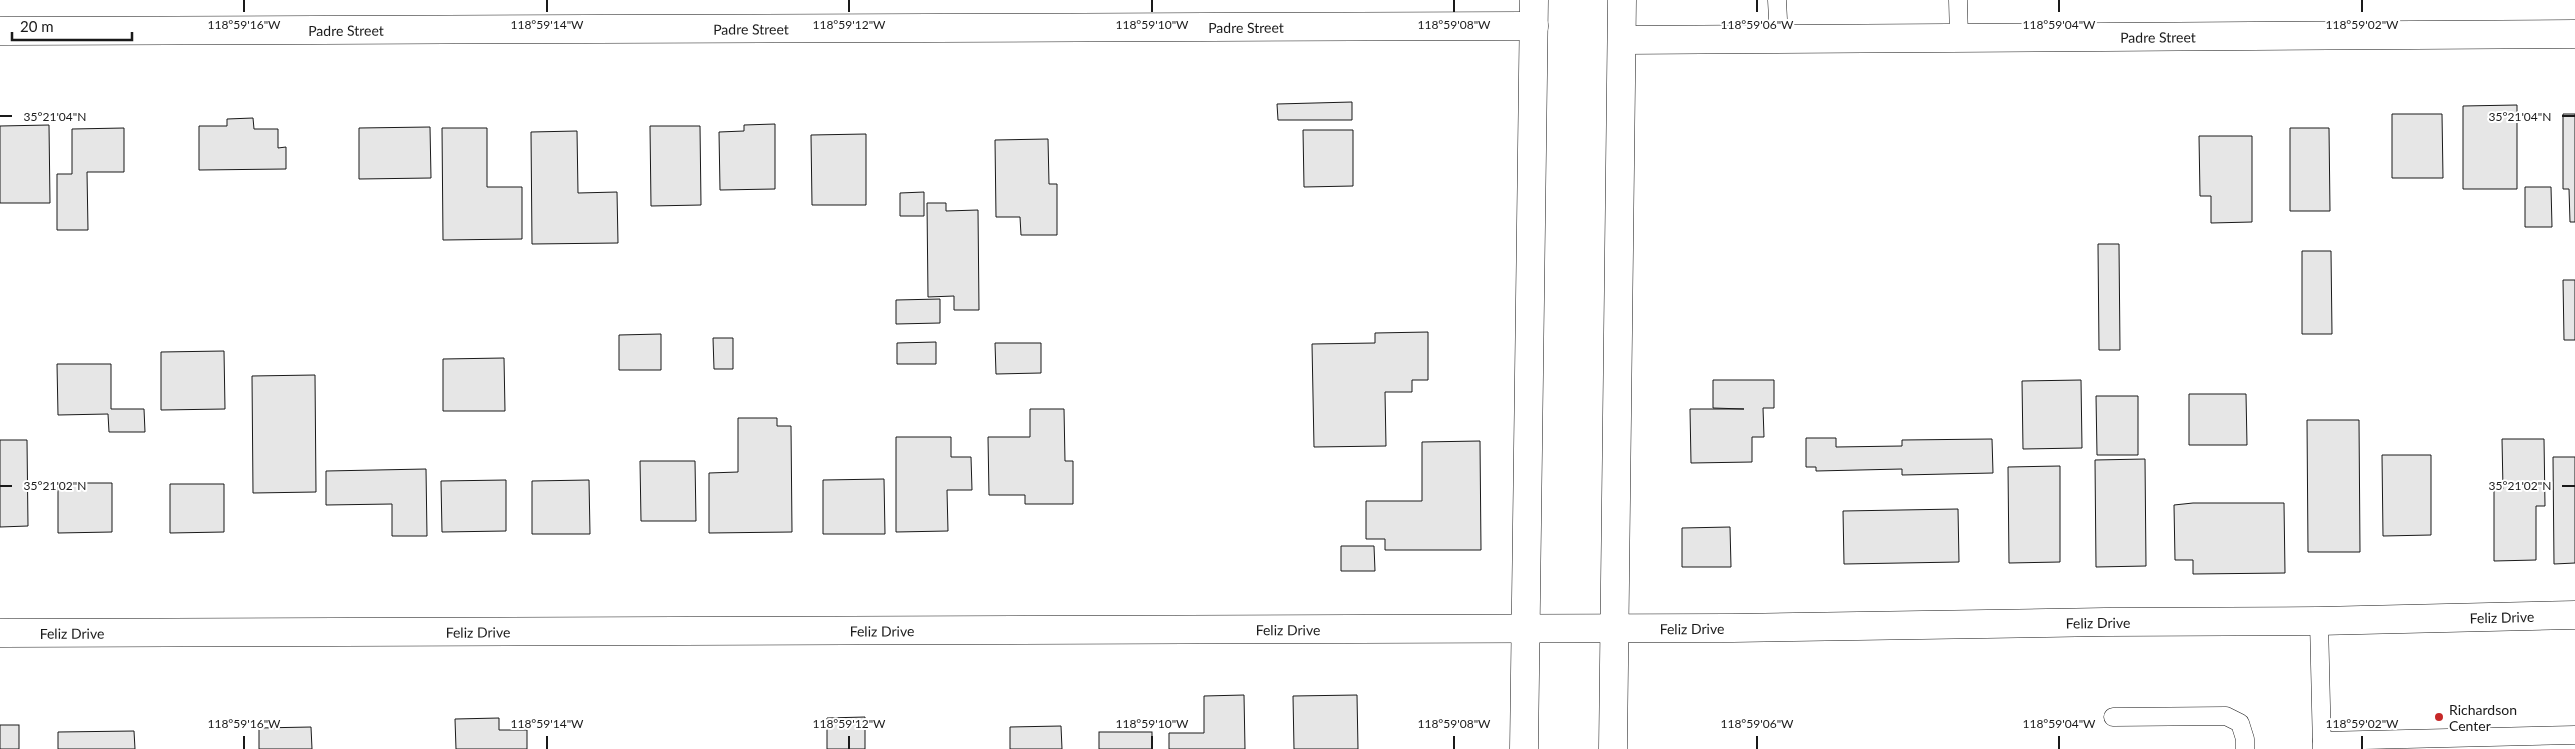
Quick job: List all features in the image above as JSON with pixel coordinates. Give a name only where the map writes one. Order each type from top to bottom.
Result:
[{"type":"street","points":[[1613,749],[1622,0]]},
{"type":"street","points":[[1524,749],[1534,13]]},
{"type":"street","name":"Padre Street","points":[[0,31],[1534,13]]},
{"type":"street","name":"Padre Street","points":[[1622,40],[2575,34]]},
{"type":"street","name":"Feliz Drive","points":[[0,633],[1615,628],[2320,621],[2575,615]]},
{"type":"lane","points":[[1777,0],[1779,39]]},
{"type":"lane","points":[[1958,0],[1960,38]]},
{"type":"lane","points":[[2320,621],[2322,745],[2435,744],[2575,735]]},
{"type":"lane","points":[[2113,717],[2226,716],[2240,722],[2246,749]]},
{"type":"building","points":[[1352,102],[1352,120],[1278,120],[1277,104]]},
{"type":"building","points":[[2517,105],[2517,189],[2463,189],[2463,106]]},
{"type":"building","points":[[2392,114],[2442,114],[2443,178],[2392,178]]},
{"type":"building","points":[[2563,114],[2575,114],[2575,222],[2570,222],[2569,189],[2563,189]]},
{"type":"building","points":[[253,118],[254,129],[278,129],[278,148],[286,147],[286,169],[199,170],[199,126],[227,126],[227,119]]},
{"type":"building","points":[[775,124],[775,189],[720,190],[719,132],[744,131],[744,125]]},
{"type":"building","points":[[49,125],[50,203],[0,203],[0,126]]},
{"type":"building","points":[[650,126],[700,126],[701,205],[651,206]]},
{"type":"building","points":[[430,127],[431,178],[359,179],[359,128]]},
{"type":"building","points":[[124,128],[124,172],[87,172],[88,230],[57,230],[57,174],[72,174],[72,129]]},
{"type":"building","points":[[442,128],[487,128],[487,187],[522,187],[522,239],[443,240]]},
{"type":"building","points":[[2290,128],[2329,128],[2330,211],[2290,211]]},
{"type":"building","points":[[1303,130],[1353,130],[1353,186],[1304,187]]},
{"type":"building","points":[[577,131],[578,193],[617,192],[618,243],[532,244],[531,132]]},
{"type":"building","points":[[866,134],[866,205],[812,205],[811,135]]},
{"type":"building","points":[[2199,136],[2252,136],[2252,222],[2211,223],[2211,196],[2200,196]]},
{"type":"building","points":[[1048,139],[1049,184],[1057,184],[1057,235],[1021,235],[1020,217],[996,217],[995,140]]},
{"type":"building","points":[[2525,187],[2551,187],[2552,227],[2525,227]]},
{"type":"building","points":[[924,192],[924,216],[900,216],[900,193]]},
{"type":"building","points":[[927,203],[946,203],[946,211],[978,210],[979,310],[954,310],[954,296],[928,297]]},
{"type":"building","points":[[2098,244],[2119,244],[2120,350],[2099,350]]},
{"type":"building","points":[[2302,251],[2331,251],[2332,334],[2302,334]]},
{"type":"building","points":[[2563,280],[2575,280],[2575,340],[2564,340]]},
{"type":"building","points":[[940,299],[940,323],[896,324],[896,300]]},
{"type":"building","points":[[1428,332],[1428,380],[1412,380],[1412,392],[1385,392],[1386,446],[1314,447],[1312,344],[1375,343],[1375,333]]},
{"type":"building","points":[[661,334],[661,370],[619,370],[619,335]]},
{"type":"building","points":[[713,338],[733,338],[733,369],[714,369]]},
{"type":"building","points":[[936,342],[936,364],[897,364],[897,343]]},
{"type":"building","points":[[995,343],[1041,343],[1041,373],[996,374]]},
{"type":"building","points":[[224,351],[225,409],[161,410],[161,352]]},
{"type":"building","points":[[504,358],[505,411],[443,411],[443,359]]},
{"type":"building","points":[[57,364],[111,364],[111,409],[144,409],[145,432],[109,432],[108,414],[58,415]]},
{"type":"building","points":[[315,375],[316,492],[253,493],[252,376]]},
{"type":"building","points":[[1713,380],[1774,380],[1774,408],[1763,408],[1764,437],[1752,437],[1752,462],[1691,463],[1690,409],[1744,409],[1713,408]]},
{"type":"building","points":[[2081,380],[2082,448],[2023,449],[2022,381]]},
{"type":"building","points":[[2189,394],[2246,394],[2247,445],[2189,445]]},
{"type":"building","points":[[2096,396],[2138,396],[2138,455],[2097,455]]},
{"type":"building","points":[[1030,409],[1064,409],[1065,461],[1073,461],[1073,504],[1025,504],[1025,495],[989,495],[988,437],[1030,437]]},
{"type":"building","points":[[738,418],[777,418],[777,426],[791,426],[792,532],[709,533],[709,473],[738,472]]},
{"type":"building","points":[[2307,420],[2359,420],[2360,552],[2308,552]]},
{"type":"building","points":[[896,437],[951,437],[951,457],[971,457],[972,490],[947,490],[948,531],[896,532]]},
{"type":"building","points":[[1806,438],[1836,438],[1836,447],[1902,446],[1902,440],[1992,439],[1993,473],[1902,475],[1902,469],[1816,471],[1816,467],[1806,467]]},
{"type":"building","points":[[2502,439],[2544,439],[2545,506],[2536,506],[2536,560],[2494,561],[2494,489],[2503,489]]},
{"type":"building","points":[[0,440],[27,440],[28,526],[0,527]]},
{"type":"building","points":[[1480,441],[1481,550],[1385,550],[1385,539],[1366,539],[1366,501],[1422,501],[1422,442]]},
{"type":"building","points":[[2382,455],[2431,455],[2431,535],[2383,536]]},
{"type":"building","points":[[2553,457],[2575,457],[2575,563],[2554,564]]},
{"type":"building","points":[[2145,459],[2146,566],[2096,567],[2095,460]]},
{"type":"building","points":[[640,461],[695,461],[696,521],[641,521]]},
{"type":"building","points":[[2060,466],[2060,562],[2009,563],[2008,467]]},
{"type":"building","points":[[426,469],[427,536],[392,536],[392,504],[326,505],[326,471]]},
{"type":"building","points":[[884,479],[885,534],[823,534],[823,480]]},
{"type":"building","points":[[506,480],[506,531],[442,532],[441,481]]},
{"type":"building","points":[[589,480],[590,534],[532,534],[532,481]]},
{"type":"building","points":[[58,483],[112,483],[112,532],[58,533]]},
{"type":"building","points":[[170,484],[224,484],[224,532],[170,533]]},
{"type":"building","points":[[2193,503],[2284,503],[2285,573],[2193,574],[2193,560],[2175,560],[2174,505]]},
{"type":"building","points":[[1958,509],[1959,562],[1844,564],[1843,511]]},
{"type":"building","points":[[1730,527],[1731,567],[1682,567],[1682,528]]},
{"type":"building","points":[[1341,546],[1374,546],[1375,571],[1341,571]]},
{"type":"building","points":[[1244,695],[1245,749],[1169,749],[1169,733],[1204,733],[1204,696]]},
{"type":"building","points":[[1357,695],[1358,749],[1294,749],[1293,696]]},
{"type":"building","points":[[865,717],[865,749],[827,749],[827,718]]},
{"type":"building","points":[[499,718],[499,730],[527,730],[527,749],[456,749],[455,719]]},
{"type":"building","points":[[0,725],[19,725],[19,749],[0,749]]},
{"type":"building","points":[[1061,726],[1062,749],[1010,749],[1010,727]]},
{"type":"building","points":[[311,727],[312,749],[259,749],[259,728]]},
{"type":"building","points":[[134,731],[135,749],[58,749],[58,732]]},
{"type":"building","points":[[1099,732],[1152,732],[1152,749],[1099,749]]},
{"type":"place","name":"Richardson Center","points":[[2439,717]]}]
